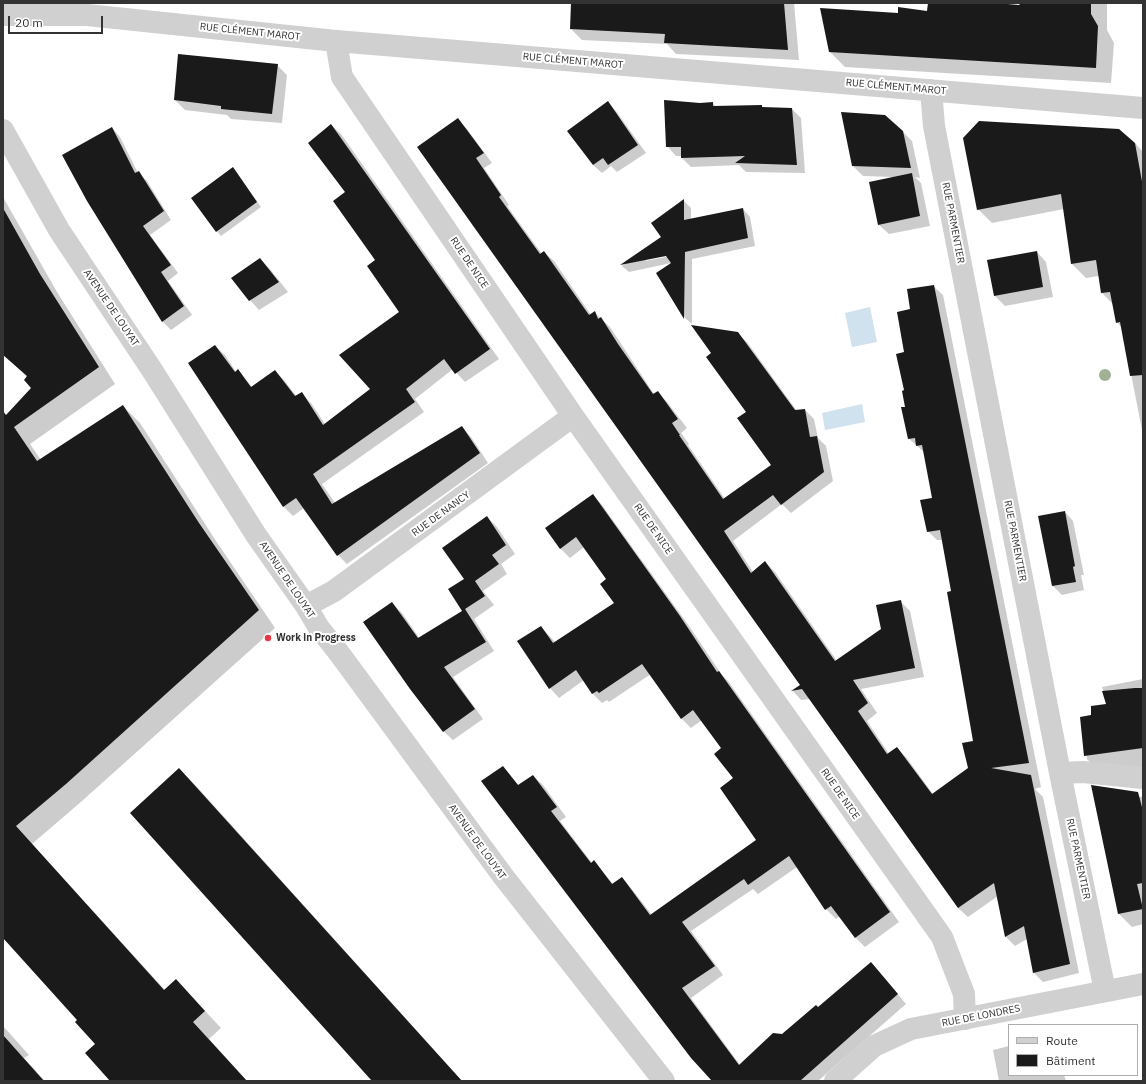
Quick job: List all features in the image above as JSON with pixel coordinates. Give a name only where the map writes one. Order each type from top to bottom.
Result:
[{"type":"street","name":"RUE CLÉMENT MAROT","points":[[3,15],[87,15],[336,41],[1143,108]]},
{"type":"street","name":"RUE DE NICE","points":[[336,41],[342,77],[573,416],[942,937],[964,994],[965,1019]]},
{"type":"street","name":"RUE PARMENTIER","points":[[931,90],[934,126],[1060,773],[1105,991]]},
{"type":"street","name":"AVENUE DE LOUYAT","points":[[3,130],[59,230],[152,370],[256,535],[306,606],[319,628],[503,876],[664,1081]]},
{"type":"street","name":"RUE DE NANCY","points":[[306,606],[334,591],[573,416]]},
{"type":"street","points":[[1060,773],[1083,772],[1143,778]]},
{"type":"street","name":"RUE DE LONDRES","points":[[835,1081],[874,1046],[911,1029],[1143,984]]},
{"type":"water","points":[[870,307],[877,342],[852,347],[845,313]]},
{"type":"water","points":[[862,404],[865,422],[825,430],[822,413]]},
{"type":"building","points":[[571,3],[784,3],[788,50],[664,43],[665,34],[570,29]]},
{"type":"building","points":[[928,3],[996,3],[1019,5],[1021,3],[1091,3],[1091,14],[1098,26],[1096,68],[829,52],[820,8],[898,13],[898,7],[927,11]]},
{"type":"building","points":[[178,54],[278,64],[272,114],[221,109],[221,106],[174,100]]},
{"type":"building","points":[[664,100],[700,103],[713,102],[713,106],[762,105],[762,107],[792,108],[797,165],[735,163],[745,156],[681,158],[681,147],[666,147]]},
{"type":"building","points":[[608,101],[638,145],[608,165],[603,158],[593,165],[567,131]]},
{"type":"building","points":[[841,112],[885,115],[903,131],[911,168],[852,166]]},
{"type":"building","points":[[458,118],[484,153],[476,158],[501,195],[499,197],[540,254],[544,251],[589,315],[595,311],[598,319],[601,317],[653,394],[658,391],[678,419],[672,423],[679,435],[723,499],[771,465],[737,418],[746,412],[706,357],[711,353],[691,325],[738,332],[795,410],[805,409],[810,437],[817,436],[824,472],[781,505],[773,495],[724,531],[751,573],[765,561],[835,661],[881,629],[876,605],[901,600],[915,668],[853,680],[868,703],[858,711],[887,754],[897,747],[932,794],[968,768],[962,743],[973,741],[947,592],[951,591],[940,530],[927,532],[920,500],[932,498],[922,445],[916,446],[915,438],[908,439],[901,407],[905,407],[902,391],[904,390],[896,354],[904,352],[897,312],[910,309],[907,289],[934,285],[1029,763],[991,768],[1031,775],[1070,964],[1033,973],[1024,926],[1005,937],[994,883],[958,908],[802,689],[791,691],[800,685],[417,147]]},
{"type":"building","points":[[979,121],[1119,129],[1135,143],[1143,187],[1143,375],[1130,376],[1120,322],[1116,323],[1110,292],[1101,293],[1096,260],[1071,264],[1061,194],[977,210],[963,138]]},
{"type":"building","points":[[331,124],[490,349],[455,374],[444,359],[406,389],[415,402],[313,474],[332,504],[462,426],[480,453],[337,556],[296,498],[283,507],[188,363],[215,345],[235,372],[238,369],[251,387],[275,370],[295,396],[302,392],[323,425],[370,389],[339,355],[399,312],[367,266],[375,260],[333,201],[345,192],[308,143]]},
{"type":"building","points":[[112,127],[135,173],[139,171],[164,211],[143,226],[171,265],[161,272],[184,306],[162,322],[87,201],[62,155]]},
{"type":"building","points":[[233,167],[257,202],[216,232],[191,198]]},
{"type":"building","points":[[912,173],[920,216],[878,225],[869,182]]},
{"type":"building","points":[[684,199],[684,220],[743,208],[748,238],[685,252],[684,319],[656,273],[671,263],[666,256],[620,265],[661,237],[651,223]]},
{"type":"building","points":[[3,208],[40,274],[99,367],[14,427],[37,461],[123,405],[199,523],[259,610],[66,784],[16,826],[164,990],[176,979],[205,1011],[193,1022],[247,1081],[110,1081],[85,1053],[95,1044],[75,1022],[77,1020],[3,938],[3,411],[6,415],[31,388],[24,380],[27,376],[3,355]]},
{"type":"building","points":[[1037,251],[1043,287],[994,296],[987,260]]},
{"type":"building","points":[[260,258],[279,282],[249,301],[231,278]]},
{"type":"building","points":[[593,494],[680,616],[717,672],[719,671],[890,912],[855,938],[831,906],[825,910],[789,856],[748,885],[744,879],[682,922],[715,966],[682,988],[739,1065],[773,1033],[782,1034],[816,1005],[818,1007],[871,962],[898,994],[800,1081],[712,1081],[691,1058],[481,781],[503,766],[518,785],[533,775],[557,807],[551,811],[591,863],[594,860],[612,884],[622,877],[650,915],[756,840],[720,788],[733,778],[714,754],[721,748],[693,710],[681,719],[642,664],[599,693],[597,691],[592,694],[576,670],[549,689],[517,641],[541,626],[553,643],[614,603],[600,584],[606,579],[576,537],[560,549],[545,528]]},
{"type":"building","points":[[1065,511],[1075,566],[1073,567],[1076,582],[1052,586],[1038,516]]},
{"type":"building","points":[[487,516],[506,545],[492,555],[499,564],[475,581],[485,596],[465,609],[486,642],[444,667],[475,709],[443,732],[410,689],[363,622],[392,602],[418,638],[462,611],[448,589],[464,579],[442,548]]},
{"type":"building","points":[[1143,688],[1143,748],[1084,756],[1080,717],[1091,715],[1091,706],[1106,704],[1102,691]]},
{"type":"building","points":[[179,768],[462,1081],[372,1081],[130,813]]},
{"type":"building","points":[[1091,785],[1138,792],[1143,811],[1143,883],[1137,884],[1143,909],[1118,914]]},
{"type":"building","points":[[3,1035],[44,1081],[3,1081]]},
{"type":"place","name":"Work in Progress","points":[[268,638]]}]
